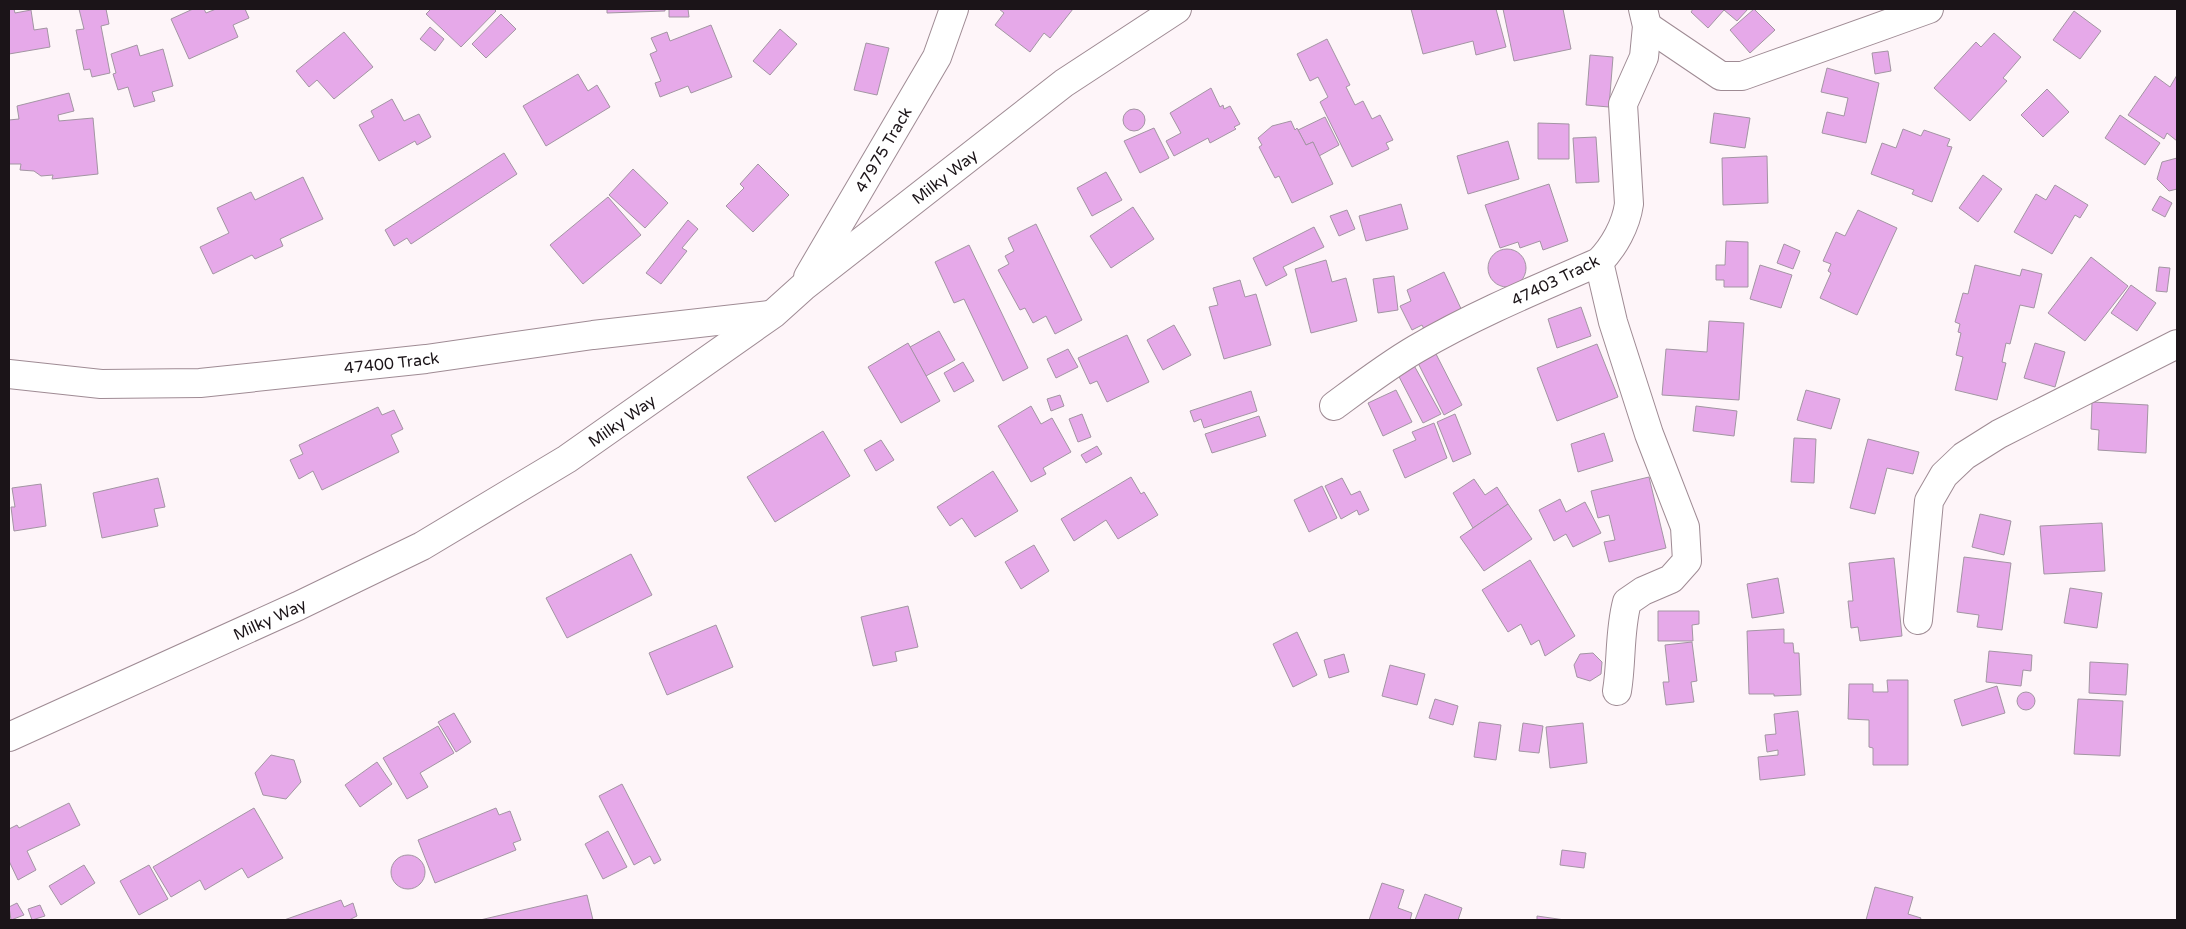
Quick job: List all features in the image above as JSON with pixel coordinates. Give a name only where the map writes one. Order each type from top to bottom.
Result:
[{"type":"street","name":"47975 Track","points":[[803,287],[937,57],[954,9]]},
{"type":"street","name":"Milky Way","points":[[9,737],[298,606],[422,546],[567,459],[773,314],[803,287],[1064,83],[1177,9]]},
{"type":"street","points":[[1645,18],[1721,76],[1742,76],[1929,9]]},
{"type":"street","name":"47403 Track","points":[[1334,406],[1380,373],[1457,326],[1599,262],[1609,252],[1628,216],[1629,204],[1623,135],[1623,104],[1644,57],[1645,18]]},
{"type":"street","points":[[1599,262],[1613,322],[1649,434],[1686,527],[1687,561],[1671,579],[1643,591],[1627,602],[1621,622],[1620,650],[1622,664],[1617,691]]},
{"type":"street","name":"47400 Track","points":[[9,374],[101,384],[200,383],[426,359],[593,335],[773,314]]},
{"type":"street","points":[[1918,620],[1929,502],[1944,475],[1964,456],[1999,434],[2177,344]]},
{"type":"building","points":[[9,9],[14,9],[15,13],[31,10],[34,30],[47,28],[50,47],[9,54]]},
{"type":"building","points":[[79,9],[106,9],[109,24],[101,26],[110,73],[92,77],[90,69],[84,70],[76,30],[84,29]]},
{"type":"building","points":[[193,9],[204,9],[206,13],[216,9],[245,9],[249,18],[233,25],[238,37],[189,59],[171,19]]},
{"type":"building","points":[[431,9],[494,9],[496,11],[461,47],[426,14]]},
{"type":"building","points":[[607,9],[665,9],[665,11],[607,13]]},
{"type":"building","points":[[669,9],[688,9],[689,17],[669,17]]},
{"type":"building","points":[[999,9],[1073,9],[1050,38],[1044,33],[1030,52],[995,25],[1004,13]]},
{"type":"building","points":[[1411,9],[1496,9],[1506,47],[1476,55],[1473,41],[1423,54]]},
{"type":"building","points":[[1503,9],[1563,9],[1571,49],[1514,61]]},
{"type":"building","points":[[1693,9],[1748,9],[1737,21],[1724,10],[1708,28],[1691,12]]},
{"type":"building","points":[[1754,9],[1775,30],[1750,53],[1730,30]]},
{"type":"building","points":[[2074,11],[2101,31],[2080,59],[2053,40]]},
{"type":"building","points":[[501,14],[516,29],[486,58],[472,44]]},
{"type":"building","points":[[711,25],[732,77],[691,93],[688,86],[660,97],[655,83],[661,81],[650,54],[657,51],[651,38],[667,32],[670,41]]},
{"type":"building","points":[[430,27],[444,39],[435,51],[420,39]]},
{"type":"building","points":[[780,29],[797,44],[770,75],[753,61]]},
{"type":"building","points":[[344,32],[373,67],[334,99],[317,80],[309,87],[296,71]]},
{"type":"building","points":[[1994,33],[2021,57],[2003,78],[2007,81],[1970,121],[1934,88],[1976,42],[1981,47]]},
{"type":"building","points":[[1327,39],[1350,85],[1346,87],[1355,105],[1363,101],[1372,119],[1380,115],[1393,140],[1386,143],[1389,149],[1352,167],[1320,102],[1328,97],[1318,77],[1310,81],[1297,54]]},
{"type":"building","points":[[866,43],[889,48],[877,95],[854,90]]},
{"type":"building","points":[[137,45],[140,56],[163,49],[173,86],[152,92],[155,101],[134,107],[128,87],[118,90],[113,74],[116,73],[111,54]]},
{"type":"building","points":[[1888,51],[1891,71],[1875,74],[1872,53]]},
{"type":"building","points":[[1590,55],[1613,57],[1609,107],[1586,105]]},
{"type":"building","points":[[1827,68],[1879,83],[1866,143],[1822,133],[1827,112],[1844,116],[1848,98],[1821,92]]},
{"type":"building","points":[[578,74],[588,91],[597,85],[610,107],[546,146],[523,106]]},
{"type":"building","points":[[2177,75],[2177,141],[2167,133],[2164,139],[2128,115],[2155,76],[2170,87]]},
{"type":"building","points":[[1211,88],[1220,107],[1223,105],[1224,109],[1230,106],[1240,124],[1234,127],[1236,129],[1210,143],[1208,138],[1174,156],[1166,141],[1181,133],[1170,113]]},
{"type":"building","points":[[2047,89],[2069,112],[2043,137],[2021,115]]},
{"type":"building","points":[[69,93],[74,111],[58,115],[59,121],[93,118],[98,174],[52,179],[53,175],[41,176],[34,171],[20,170],[21,164],[9,164],[9,120],[19,119],[17,106]]},
{"type":"building","points":[[392,99],[404,121],[419,114],[431,137],[417,145],[415,141],[379,161],[359,125],[374,117],[371,111]]},
{"type":"building","points":[[1130,109],[1138,109],[1145,116],[1145,124],[1138,131],[1130,131],[1123,124],[1123,116]]},
{"type":"building","points":[[1714,113],[1750,118],[1745,148],[1710,143]]},
{"type":"building","points":[[2120,115],[2160,143],[2145,165],[2105,138]]},
{"type":"building","points":[[1325,117],[1339,145],[1319,156],[1313,142],[1306,145],[1298,130]]},
{"type":"building","points":[[1291,121],[1306,145],[1313,142],[1333,184],[1292,203],[1279,176],[1275,178],[1259,147],[1262,145],[1258,138],[1272,126]]},
{"type":"building","points":[[1538,123],[1569,124],[1569,159],[1538,159]]},
{"type":"building","points":[[1154,128],[1169,158],[1140,173],[1124,141]]},
{"type":"building","points":[[1903,129],[1921,136],[1924,130],[1950,139],[1947,146],[1952,147],[1932,202],[1912,194],[1914,190],[1871,174],[1882,143],[1896,148]]},
{"type":"building","points":[[1596,137],[1599,182],[1576,183],[1573,138]]},
{"type":"building","points":[[1508,141],[1519,179],[1468,194],[1457,156]]},
{"type":"building","points":[[504,153],[517,174],[411,244],[407,238],[394,246],[385,230]]},
{"type":"building","points":[[1767,156],[1768,203],[1723,205],[1722,158]]},
{"type":"building","points":[[2177,158],[2177,189],[2169,191],[2157,179],[2162,162]]},
{"type":"building","points":[[758,164],[789,195],[753,232],[726,206],[744,188],[740,184]]},
{"type":"building","points":[[633,169],[668,203],[645,228],[609,195]]},
{"type":"building","points":[[1106,172],[1122,200],[1092,216],[1077,188]]},
{"type":"building","points":[[1983,175],[2002,189],[1978,222],[1959,208]]},
{"type":"building","points":[[303,177],[323,219],[280,239],[283,246],[255,259],[252,255],[213,274],[200,247],[229,233],[217,208],[251,192],[255,200]]},
{"type":"building","points":[[1549,184],[1568,241],[1543,250],[1540,241],[1520,248],[1518,242],[1500,248],[1485,205]]},
{"type":"building","points":[[2055,185],[2088,205],[2080,218],[2075,215],[2052,254],[2014,232],[2036,194],[2046,200]]},
{"type":"building","points":[[2160,196],[2172,203],[2165,217],[2152,210]]},
{"type":"building","points":[[608,197],[641,235],[583,284],[550,245]]},
{"type":"building","points":[[1401,204],[1408,229],[1366,241],[1359,216]]},
{"type":"building","points":[[1133,207],[1154,239],[1111,268],[1090,236]]},
{"type":"building","points":[[1347,210],[1355,229],[1339,236],[1330,216]]},
{"type":"building","points":[[1858,210],[1897,228],[1857,315],[1820,298],[1831,273],[1828,271],[1831,264],[1823,261],[1836,232],[1845,236]]},
{"type":"building","points":[[688,220],[698,229],[682,248],[687,251],[661,284],[646,273]]},
{"type":"building","points":[[1036,224],[1082,320],[1055,334],[1046,316],[1033,323],[1025,308],[1020,310],[998,270],[1009,264],[1005,256],[1014,251],[1008,238]]},
{"type":"building","points":[[1314,227],[1324,247],[1283,267],[1287,275],[1266,286],[1253,258]]},
{"type":"building","points":[[1726,241],[1748,242],[1748,287],[1724,287],[1724,280],[1716,280],[1716,265],[1725,265]]},
{"type":"building","points":[[1784,244],[1800,251],[1793,269],[1777,263]]},
{"type":"building","points":[[969,245],[1028,368],[1003,381],[964,299],[954,303],[935,262]]},
{"type":"building","points":[[1507,249],[1520,255],[1526,268],[1520,281],[1507,287],[1494,281],[1488,268],[1494,255]]},
{"type":"building","points":[[2091,257],[2128,286],[2085,341],[2048,313]]},
{"type":"building","points":[[1326,260],[1332,282],[1346,278],[1357,321],[1311,333],[1295,269]]},
{"type":"building","points":[[1760,265],[1792,275],[1781,308],[1750,299]]},
{"type":"building","points":[[1975,265],[2020,276],[2022,269],[2042,274],[2034,308],[2020,305],[2010,344],[2006,343],[2002,362],[2006,363],[1997,400],[1955,390],[1963,357],[1956,355],[1961,333],[1958,332],[1960,324],[1955,322],[1963,293],[1968,294]]},
{"type":"building","points":[[2159,267],[2170,268],[2167,292],[2156,291]]},
{"type":"building","points":[[1444,272],[1463,313],[1425,331],[1422,325],[1412,330],[1400,306],[1411,301],[1407,290]]},
{"type":"building","points":[[1394,276],[1398,310],[1378,313],[1373,279]]},
{"type":"building","points":[[1240,280],[1245,297],[1256,294],[1271,345],[1224,359],[1209,307],[1218,305],[1213,288]]},
{"type":"building","points":[[2131,285],[2156,303],[2137,331],[2111,313]]},
{"type":"building","points":[[1581,307],[1591,336],[1557,348],[1548,319]]},
{"type":"building","points":[[1709,321],[1744,323],[1739,400],[1662,395],[1666,349],[1707,352]]},
{"type":"building","points":[[1174,325],[1191,355],[1163,370],[1147,340]]},
{"type":"building","points":[[939,331],[955,360],[926,376],[910,347]]},
{"type":"building","points":[[1127,335],[1149,382],[1107,402],[1097,381],[1090,384],[1078,358]]},
{"type":"building","points":[[908,343],[940,401],[901,423],[868,367]]},
{"type":"building","points":[[2035,343],[2065,352],[2055,387],[2024,378]]},
{"type":"building","points":[[1597,344],[1618,397],[1557,421],[1537,368]]},
{"type":"building","points":[[1068,349],[1078,367],[1056,378],[1047,359]]},
{"type":"building","points":[[1435,352],[1462,405],[1444,415],[1417,361]]},
{"type":"building","points":[[1411,360],[1441,414],[1423,423],[1395,369]]},
{"type":"building","points":[[963,362],[974,381],[954,392],[944,373]]},
{"type":"building","points":[[1396,390],[1412,422],[1383,436],[1368,403]]},
{"type":"building","points":[[1806,390],[1840,399],[1831,429],[1797,420]]},
{"type":"building","points":[[1251,391],[1257,411],[1204,428],[1201,419],[1194,422],[1190,411]]},
{"type":"building","points":[[1060,395],[1064,406],[1051,411],[1047,399]]},
{"type":"building","points":[[2092,402],[2148,405],[2146,453],[2098,450],[2099,430],[2091,429]]},
{"type":"building","points":[[1031,406],[1041,424],[1052,418],[1071,452],[1043,468],[1046,474],[1031,482],[998,426]]},
{"type":"building","points":[[1696,406],[1737,411],[1734,436],[1693,431]]},
{"type":"building","points":[[378,407],[382,415],[394,410],[403,429],[391,435],[399,452],[322,490],[313,471],[299,479],[290,460],[303,454],[299,445]]},
{"type":"building","points":[[1082,414],[1091,437],[1078,442],[1069,419]]},
{"type":"building","points":[[1455,414],[1471,454],[1453,462],[1437,422]]},
{"type":"building","points":[[1259,416],[1266,436],[1212,453],[1205,434]]},
{"type":"building","points":[[1434,423],[1447,458],[1405,478],[1393,450],[1416,440],[1412,432]]},
{"type":"building","points":[[823,431],[850,476],[775,522],[747,477]]},
{"type":"building","points":[[1604,433],[1613,461],[1578,472],[1571,444]]},
{"type":"building","points":[[1794,438],[1816,439],[1814,483],[1791,482]]},
{"type":"building","points":[[1868,439],[1919,452],[1913,474],[1887,468],[1875,514],[1850,508]]},
{"type":"building","points":[[881,440],[894,460],[876,471],[864,450]]},
{"type":"building","points":[[1097,446],[1102,454],[1086,463],[1081,455]]},
{"type":"building","points":[[993,471],[1018,511],[975,537],[962,518],[950,526],[937,507]]},
{"type":"building","points":[[1131,477],[1141,494],[1144,492],[1158,515],[1118,539],[1106,520],[1074,541],[1061,519]]},
{"type":"building","points":[[1649,477],[1666,548],[1609,562],[1604,542],[1615,540],[1609,515],[1598,518],[1591,491]]},
{"type":"building","points":[[158,478],[165,507],[154,509],[158,526],[102,538],[93,493]]},
{"type":"building","points":[[1342,478],[1351,495],[1360,491],[1369,510],[1359,515],[1357,510],[1341,519],[1325,486]]},
{"type":"building","points":[[1474,479],[1485,495],[1497,487],[1508,504],[1473,528],[1453,493]]},
{"type":"building","points":[[41,484],[46,526],[14,531],[11,507],[15,507],[12,488]]},
{"type":"building","points":[[1322,486],[1337,518],[1309,532],[1294,500]]},
{"type":"building","points":[[1560,499],[1566,512],[1585,502],[1601,533],[1573,547],[1566,534],[1554,541],[1539,510]]},
{"type":"building","points":[[1508,504],[1532,539],[1484,571],[1460,537]]},
{"type":"building","points":[[1980,514],[2011,521],[2004,555],[1972,547]]},
{"type":"building","points":[[2102,523],[2105,571],[2044,574],[2040,526]]},
{"type":"building","points":[[1034,545],[1049,571],[1021,589],[1005,562]]},
{"type":"building","points":[[631,554],[652,595],[567,638],[546,598]]},
{"type":"building","points":[[1964,557],[2011,563],[2002,630],[1977,627],[1979,615],[1957,612]]},
{"type":"building","points":[[1894,558],[1902,636],[1860,641],[1858,627],[1851,628],[1848,601],[1853,601],[1849,563]]},
{"type":"building","points":[[1530,560],[1575,636],[1545,656],[1539,640],[1531,645],[1521,624],[1508,632],[1482,590]]},
{"type":"building","points":[[1778,578],[1784,613],[1752,618],[1747,584]]},
{"type":"building","points":[[2070,588],[2102,593],[2097,628],[2064,623]]},
{"type":"building","points":[[908,606],[918,647],[895,652],[897,661],[873,666],[861,617]]},
{"type":"building","points":[[1658,611],[1699,611],[1699,624],[1692,625],[1693,641],[1658,641]]},
{"type":"building","points":[[716,625],[733,667],[667,695],[649,653]]},
{"type":"building","points":[[1784,629],[1784,643],[1793,643],[1794,653],[1799,653],[1801,695],[1774,696],[1774,694],[1749,694],[1747,631]]},
{"type":"building","points":[[1297,632],[1317,675],[1293,687],[1273,644]]},
{"type":"building","points":[[1692,642],[1697,681],[1691,682],[1694,702],[1666,705],[1663,682],[1669,682],[1665,645]]},
{"type":"building","points":[[1989,651],[2032,655],[2031,671],[2023,670],[2021,686],[1986,682]]},
{"type":"building","points":[[1593,653],[1602,662],[1601,674],[1590,681],[1577,677],[1574,665],[1580,654]]},
{"type":"building","points":[[1344,654],[1349,672],[1329,678],[1324,660]]},
{"type":"building","points":[[2090,662],[2128,664],[2126,695],[2089,693]]},
{"type":"building","points":[[1390,665],[1425,674],[1417,705],[1382,696]]},
{"type":"building","points":[[1887,680],[1908,680],[1908,765],[1873,765],[1873,748],[1869,747],[1869,720],[1848,719],[1849,684],[1873,684],[1873,692],[1888,692]]},
{"type":"building","points":[[1997,686],[2005,713],[1962,726],[1954,700]]},
{"type":"building","points":[[2022,692],[2030,692],[2035,697],[2033,708],[2022,710],[2017,705],[2017,697]]},
{"type":"building","points":[[1435,699],[1458,706],[1453,725],[1429,718]]},
{"type":"building","points":[[2078,699],[2123,701],[2120,756],[2074,754]]},
{"type":"building","points":[[1798,711],[1805,775],[1760,780],[1758,757],[1778,755],[1778,750],[1767,752],[1765,735],[1776,734],[1774,714]]},
{"type":"building","points":[[454,713],[471,742],[456,752],[438,722]]},
{"type":"building","points":[[1479,722],[1501,725],[1496,760],[1474,757]]},
{"type":"building","points":[[1523,723],[1543,726],[1539,753],[1519,751]]},
{"type":"building","points":[[1583,723],[1587,763],[1550,768],[1546,727]]},
{"type":"building","points":[[438,726],[454,753],[420,773],[428,787],[407,799],[383,758]]},
{"type":"building","points":[[271,755],[294,760],[301,782],[286,799],[263,795],[255,773]]},
{"type":"building","points":[[377,762],[392,784],[360,807],[345,785]]},
{"type":"building","points":[[622,784],[661,860],[654,864],[650,856],[634,865],[599,796]]},
{"type":"building","points":[[69,803],[80,825],[27,851],[36,870],[18,880],[9,861],[9,829],[17,825],[19,828]]},
{"type":"building","points":[[254,808],[283,858],[248,878],[242,868],[205,890],[200,880],[171,897],[153,867]]},
{"type":"building","points":[[496,808],[499,815],[510,811],[521,840],[513,843],[516,850],[435,883],[418,840]]},
{"type":"building","points":[[608,831],[627,867],[603,879],[585,844]]},
{"type":"building","points":[[1562,850],[1586,853],[1584,868],[1560,865]]},
{"type":"building","points":[[408,855],[415,856],[420,860],[424,865],[424,879],[420,884],[415,888],[408,889],[401,888],[396,884],[392,879],[391,872],[392,865],[396,860],[401,856]]},
{"type":"building","points":[[84,865],[95,883],[61,905],[49,886]]},
{"type":"building","points":[[149,865],[168,899],[139,915],[120,881]]},
{"type":"building","points":[[1382,883],[1404,890],[1398,908],[1412,913],[1410,920],[1369,920]]},
{"type":"building","points":[[1875,887],[1913,897],[1908,914],[1921,918],[1920,920],[1866,920]]},
{"type":"building","points":[[1425,894],[1462,908],[1458,920],[1415,920]]},
{"type":"building","points":[[587,895],[593,920],[480,920]]},
{"type":"building","points":[[341,900],[344,907],[353,903],[357,916],[349,920],[284,920]]},
{"type":"building","points":[[17,903],[24,915],[11,920],[9,907]]},
{"type":"building","points":[[40,905],[45,916],[32,920],[28,909]]},
{"type":"building","points":[[1537,916],[1565,920],[1537,920]]}]
